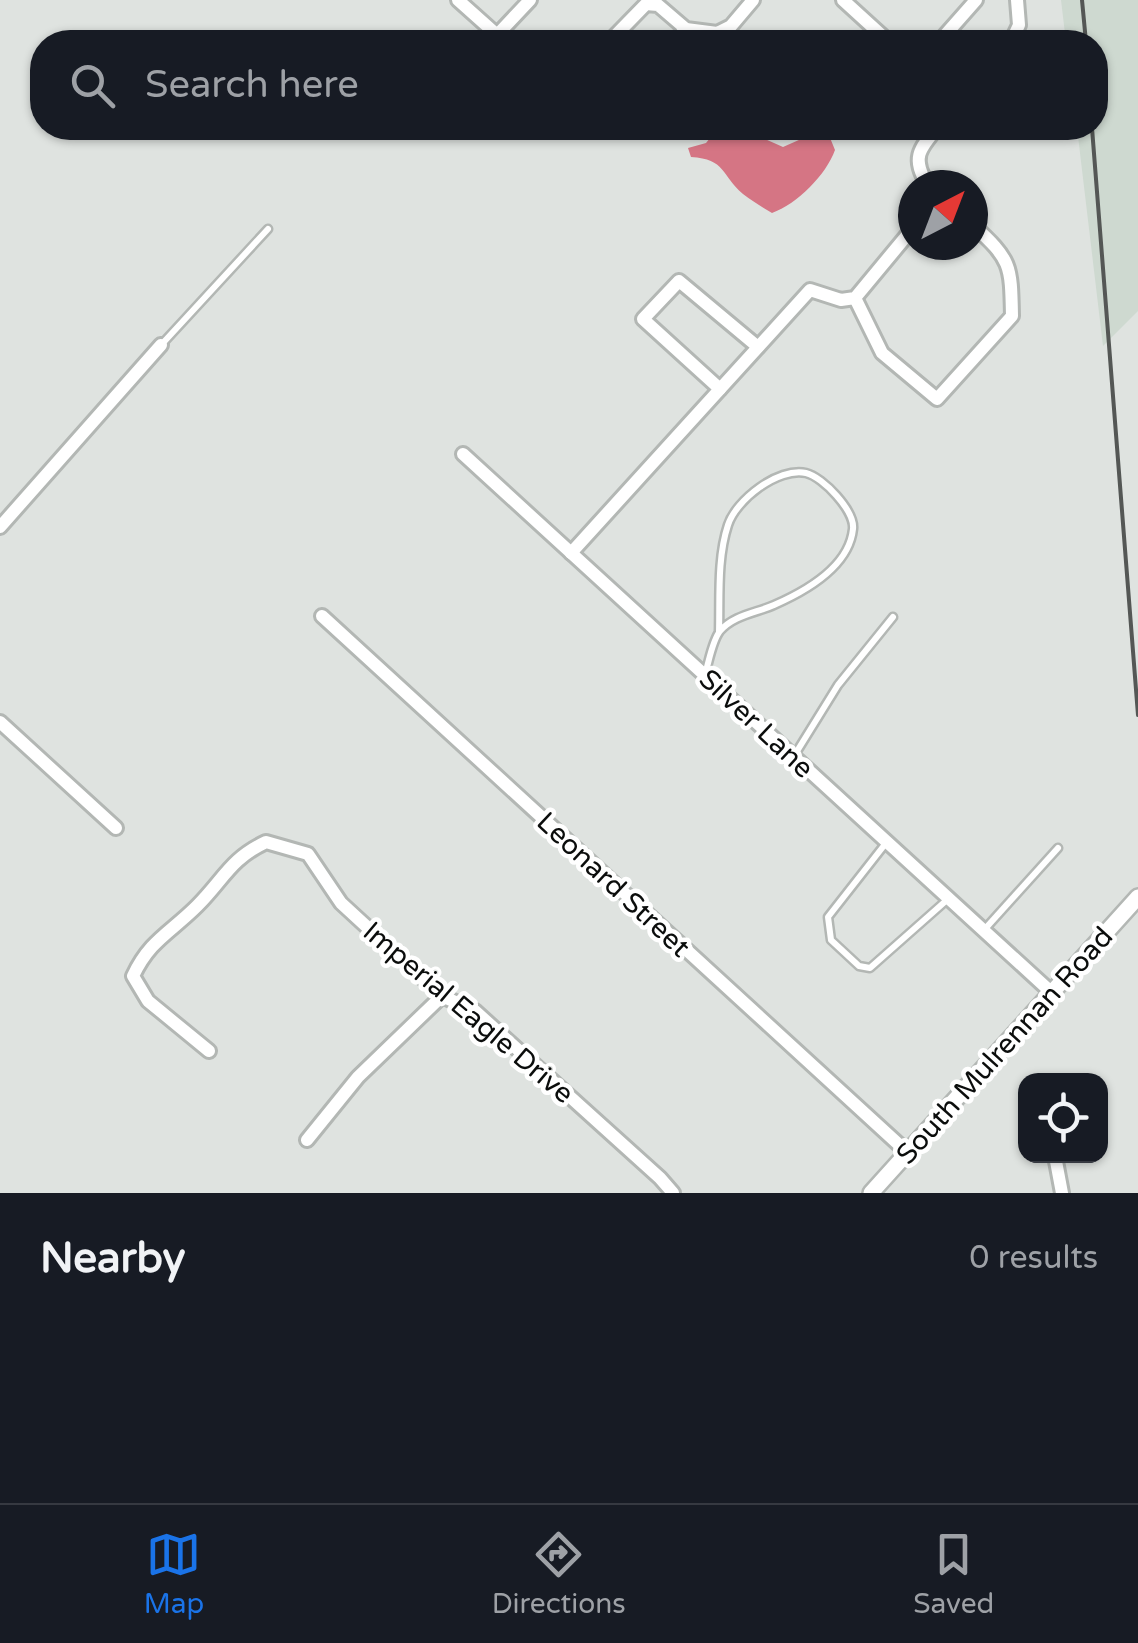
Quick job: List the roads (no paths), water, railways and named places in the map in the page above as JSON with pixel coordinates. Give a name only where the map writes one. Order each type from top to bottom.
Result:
[{"type":"street","points":[[458,0],[491,30]]},
{"type":"street","points":[[508,30],[530,0]]},
{"type":"street","points":[[843,0],[876,30]]},
{"type":"street","points":[[950,30],[976,0]]},
{"type":"street","points":[[1017,0],[1017,30]]},
{"type":"street","points":[[723,30],[751,2]]},
{"type":"street","points":[[621,30],[646,4],[658,5],[686,28],[698,30]]},
{"type":"street","points":[[919,170],[918,150],[927,140]]},
{"type":"street","points":[[855,298],[882,353],[937,400],[1012,316],[1012,274],[1004,253],[988,238]]},
{"type":"street","points":[[571,553],[810,290],[841,300],[855,298],[898,246]]},
{"type":"street","points":[[720,389],[643,319],[679,281],[758,347]]},
{"type":"street","points":[[0,527],[162,345]]},
{"type":"street","name":"Silver Lane","points":[[463,454],[1050,992]]},
{"type":"street","name":"Leonard Street","points":[[322,616],[907,1152]]},
{"type":"street","points":[[0,722],[116,828]]},
{"type":"street","name":"Imperial Eagle Drive","points":[[210,1051],[148,1000],[133,976],[144,952],[197,906],[241,854],[266,842],[308,854],[341,903],[442,996],[475,1011],[672,1193]]},
{"type":"street","name":"South Mulrennan Road","points":[[872,1193],[1138,897]]},
{"type":"street","points":[[307,1140],[358,1077],[442,996]]},
{"type":"street","points":[[1056,1163],[1062,1193]]},
{"type":"lane","points":[[162,345],[268,229]]},
{"type":"lane","points":[[704,675],[719,632],[722,568],[728,526],[735,512],[755,491],[782,476],[806,473],[848,508],[854,527],[843,558],[814,584],[773,606],[742,615],[719,632]]},
{"type":"lane","points":[[794,757],[838,686],[893,617]]},
{"type":"lane","points":[[886,842],[828,917],[831,940],[858,966],[870,968],[948,898]]},
{"type":"lane","points":[[984,931],[1058,848]]},
{"type":"railway","points":[[1082,0],[1085,30]]},
{"type":"railway","points":[[1093,140],[1138,715]]}]
